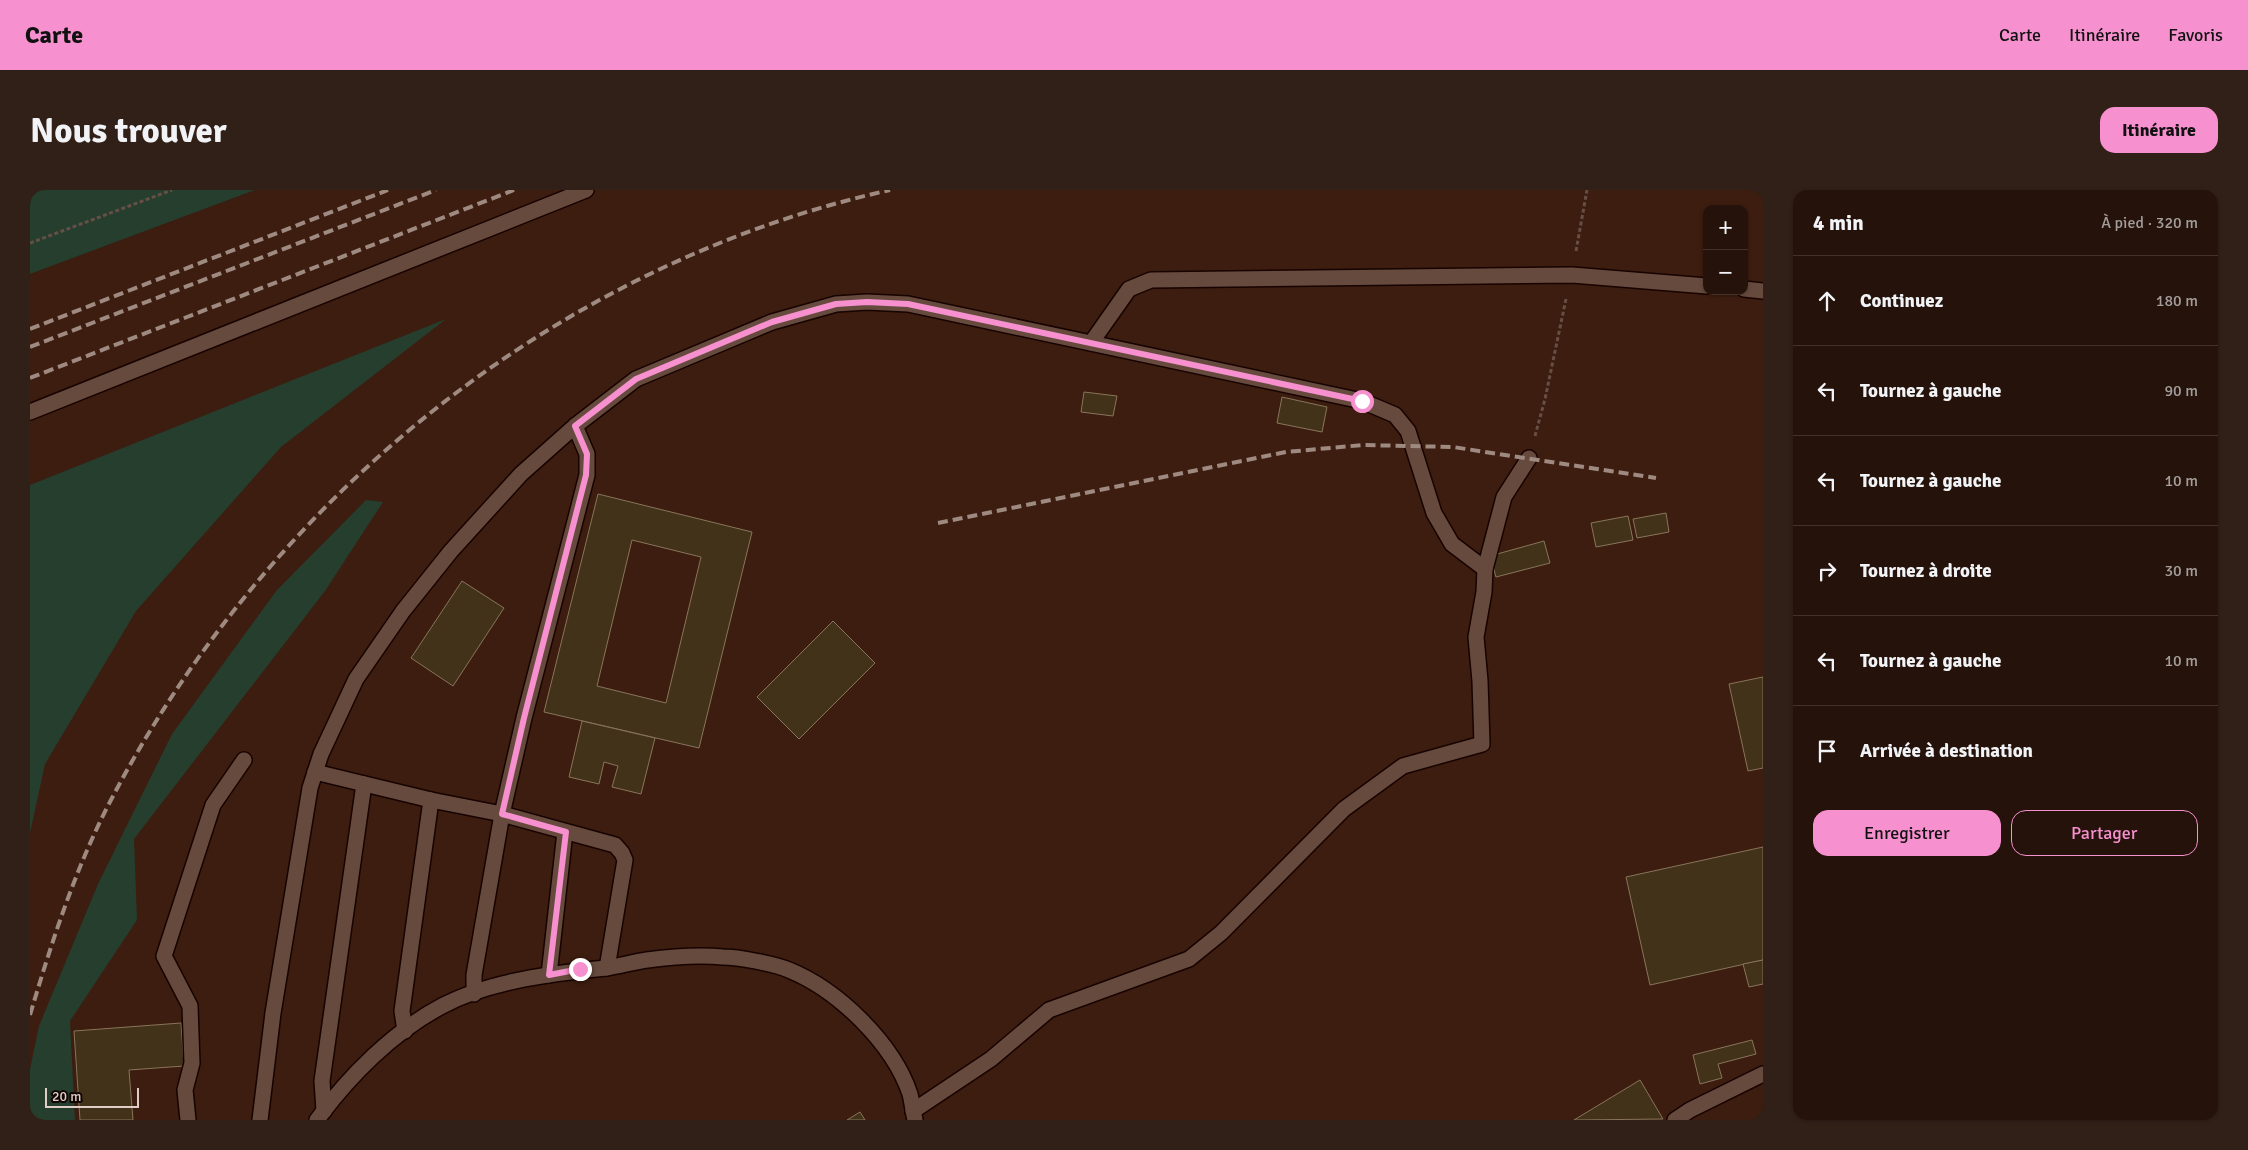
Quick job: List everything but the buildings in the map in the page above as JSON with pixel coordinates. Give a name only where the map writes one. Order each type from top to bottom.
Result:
[{"type":"street","points":[[30,412],[586,190]]},
{"type":"street","points":[[1091,343],[1129,289],[1150,280],[1572,275],[1703,286]]},
{"type":"street","points":[[1748,289],[1763,291]]},
{"type":"street","points":[[260,1120],[273,1013],[298,853],[315,772],[321,754],[356,679],[403,611],[451,551],[521,474],[575,426],[636,379],[772,322],[836,304],[867,302],[908,304],[1362,401],[1395,415],[1408,432],[1434,513],[1452,544],[1485,569]]},
{"type":"street","points":[[474,994],[474,975],[502,814],[524,718],[586,475],[587,454],[575,426]]},
{"type":"street","points":[[321,1115],[361,1069],[405,1031],[442,1006],[488,989],[580,969],[607,968],[649,960],[723,956],[786,969],[802,976],[831,995],[869,1027],[893,1058],[910,1094],[914,1115],[991,1059],[1049,1010],[1189,959],[1221,933],[1344,809],[1403,766],[1482,744],[1480,681],[1476,637],[1484,592],[1485,569],[1504,497],[1529,458]]},
{"type":"street","points":[[188,1120],[186,1090],[192,1063],[190,1006],[164,956],[213,806],[244,760]]},
{"type":"street","points":[[315,772],[431,800],[502,814],[614,845],[622,853],[624,860],[607,968]]},
{"type":"street","points":[[321,1115],[322,1082],[364,784]]},
{"type":"street","points":[[405,1031],[402,1011],[431,800]]},
{"type":"street","points":[[549,975],[566,832]]},
{"type":"street","points":[[1675,1120],[1690,1110],[1763,1074]]},
{"type":"path","points":[[30,243],[172,190]]},
{"type":"path","points":[[1529,458],[1545,399],[1572,275],[1587,190]]},
{"type":"shaded area","points":[[255,190],[1763,190],[1763,1120],[30,1120],[30,274]]},
{"type":"green space","points":[[30,190],[255,190],[30,274]]},
{"type":"green space","points":[[446,319],[281,447],[136,611],[45,764],[30,833],[30,485]]},
{"type":"green space","points":[[366,500],[383,502],[325,591],[134,839],[137,920],[70,1021],[75,1120],[30,1120],[30,1069],[39,1026],[98,884],[172,734],[277,590]]},
{"type":"railway","points":[[30,329],[388,190]]},
{"type":"railway","points":[[30,347],[436,190]]},
{"type":"railway","points":[[30,378],[514,190]]},
{"type":"railway","points":[[30,1015],[56,932],[87,850],[112,798],[177,688],[253,586],[340,493],[435,409],[539,336],[650,274],[767,225],[890,190]]},
{"type":"railway","points":[[938,523],[1286,452],[1363,445],[1453,447],[1656,478]]},
{"type":"route","points":[[580,969],[549,975],[566,832],[502,814],[524,718],[586,475],[587,454],[575,426],[636,379],[702,349],[772,322],[836,304],[867,302],[908,304],[1362,401]]}]
